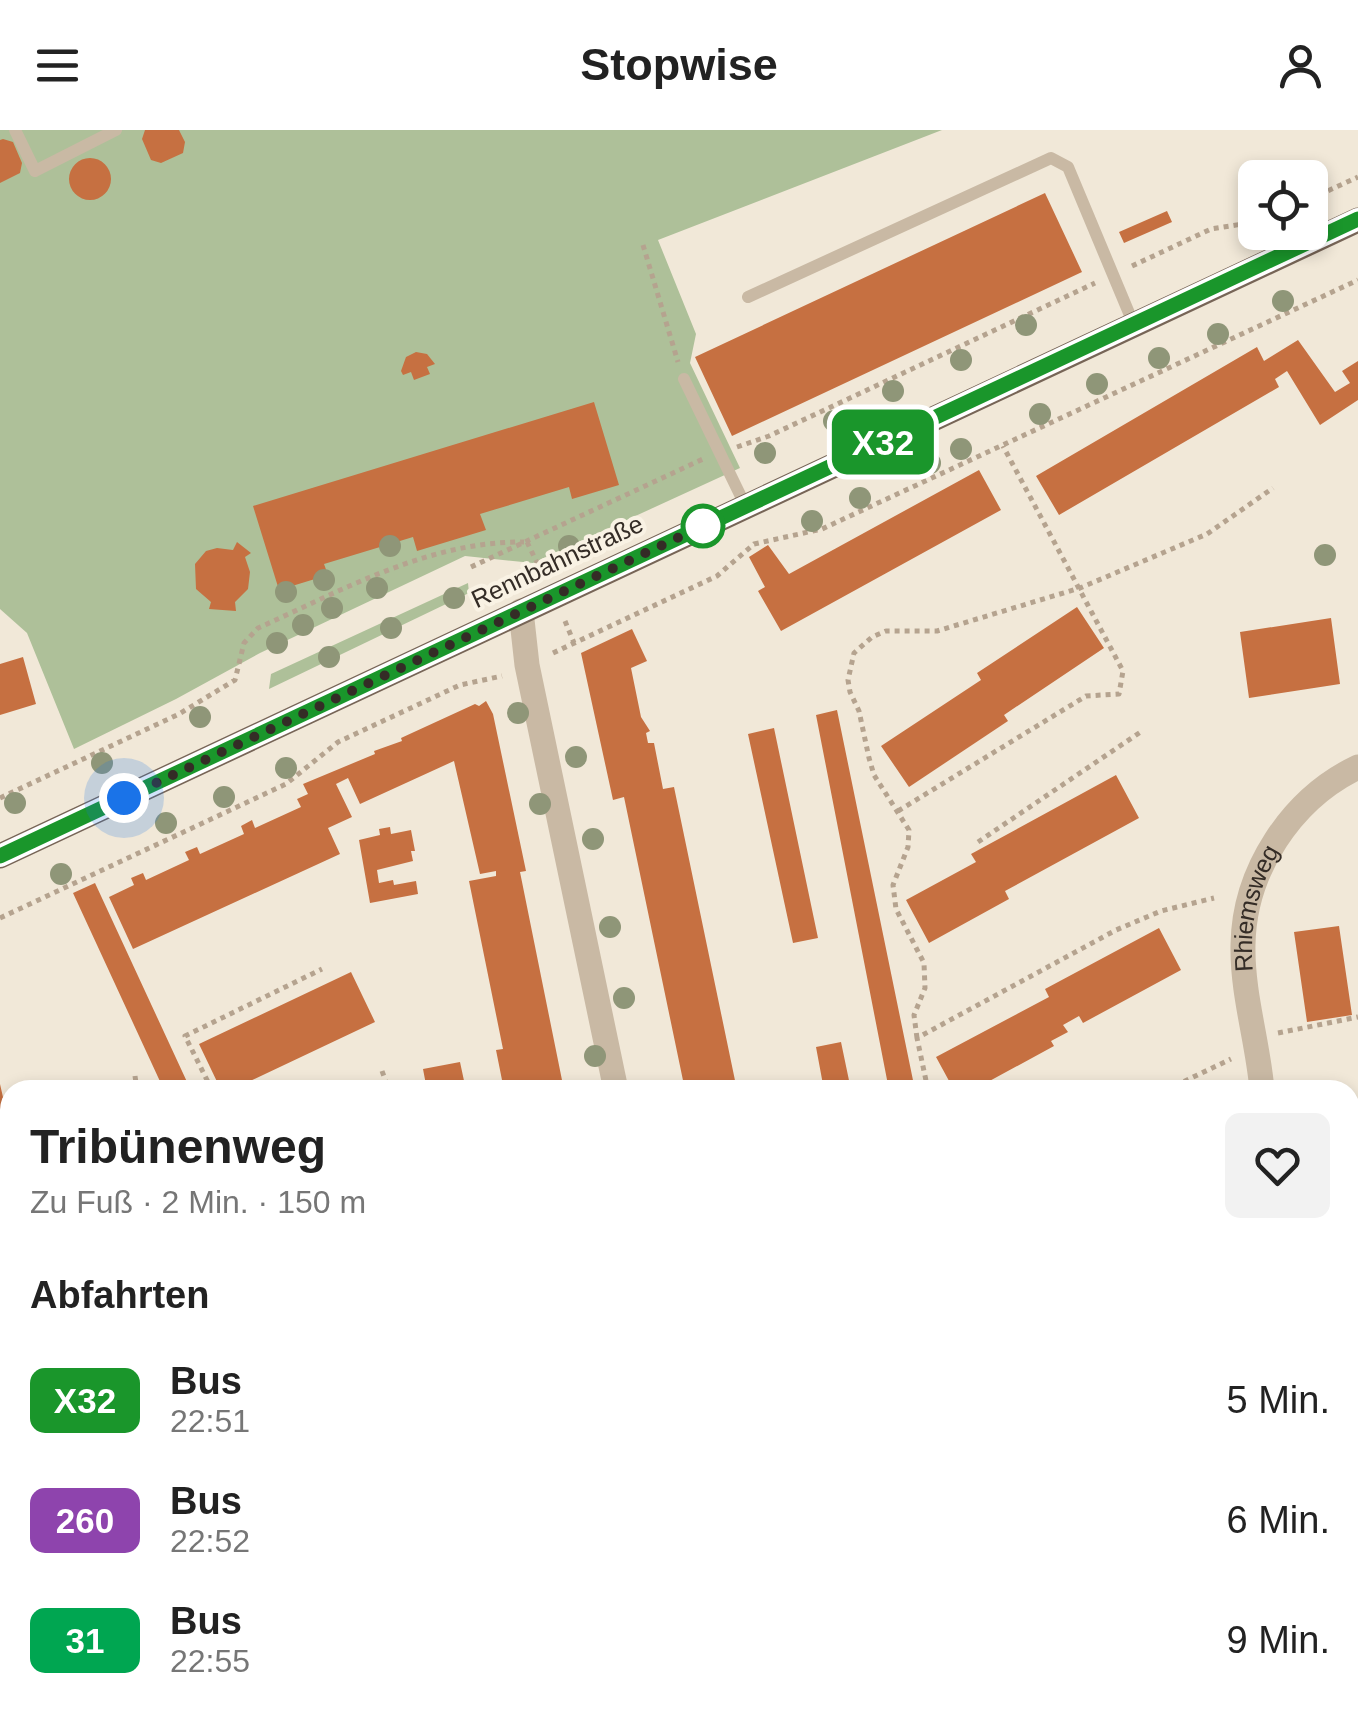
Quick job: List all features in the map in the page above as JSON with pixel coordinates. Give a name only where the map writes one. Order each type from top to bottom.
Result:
[{"type":"main road","name":"Rennbahnstraße","points":[[0,856],[1358,220]]},
{"type":"street","points":[[520,612],[527,666],[614,1080]]},
{"type":"street","name":"Rhiemsweg","points":[[1261,1080],[1242,944],[1254,884],[1268,850],[1292,818],[1318,792],[1358,767]]},
{"type":"lane","points":[[15,130],[35,171],[116,130]]},
{"type":"lane","points":[[748,298],[1050,158],[1068,167],[1134,325]]},
{"type":"lane","points":[[684,379],[746,507]]},
{"type":"path","points":[[1328,190],[1358,176]]},
{"type":"path","points":[[471,567],[720,452],[770,436],[1211,229],[1238,225]]},
{"type":"path","points":[[643,245],[684,379]]},
{"type":"path","points":[[541,658],[717,576],[754,544],[816,532],[1358,280]]},
{"type":"path","points":[[898,811],[1086,696],[1119,694],[1123,672],[1003,446]]},
{"type":"path","points":[[926,1080],[914,1016],[926,980],[924,963],[894,897],[896,872],[910,838],[907,822],[874,775],[860,711],[850,692],[854,653],[886,631],[937,631],[1080,588],[1207,534],[1273,488]]},
{"type":"path","points":[[0,798],[179,714],[235,680],[244,643],[258,628],[402,563],[494,542],[527,542]]},
{"type":"path","points":[[527,542],[541,570]]},
{"type":"path","points":[[565,622],[574,643]]},
{"type":"path","points":[[0,918],[286,784],[338,742],[460,685],[512,672]]},
{"type":"path","points":[[978,842],[1142,731]]},
{"type":"path","points":[[918,1038],[1116,930],[1161,911],[1214,898]]},
{"type":"path","points":[[207,1080],[185,1036],[322,969]]},
{"type":"path","points":[[1185,1080],[1255,1042],[1358,1017]]},
{"type":"path","points":[[382,1071],[385,1080]]},
{"type":"path","points":[[135,1076],[136,1080]]},
{"type":"green space","points":[[0,130],[942,130],[658,240],[696,334],[690,363],[740,468],[533,563],[465,556],[260,653],[74,749],[27,633],[0,609]]},
{"type":"green space","points":[[468,583],[469,593],[269,689],[271,674]]},
{"type":"building","points":[[145,130],[179,130],[185,142],[183,153],[161,163],[151,160],[142,139]]},
{"type":"building","points":[[0,140],[13,142],[22,163],[20,173],[0,183]]},
{"type":"building","points":[[90,158],[105,164],[111,179],[105,194],[90,200],[75,194],[69,179],[75,164]]},
{"type":"building","points":[[1045,193],[1082,272],[732,436],[695,357]]},
{"type":"building","points":[[1167,211],[1172,222],[1124,243],[1119,232]]},
{"type":"building","points":[[1298,340],[1335,392],[1350,383],[1342,371],[1358,361],[1358,400],[1320,425],[1287,371],[1275,379],[1279,387],[1059,515],[1036,476],[1257,347],[1264,361]]},
{"type":"building","points":[[416,352],[427,354],[435,364],[427,367],[430,374],[414,380],[411,372],[403,375],[401,371],[406,357]]},
{"type":"building","points":[[594,402],[619,485],[572,499],[569,487],[480,514],[486,530],[417,551],[413,537],[324,564],[328,575],[279,590],[253,506]]},
{"type":"building","points":[[979,470],[1001,510],[781,631],[758,591],[765,587],[749,557],[768,545],[789,574]]},
{"type":"building","points":[[237,542],[251,553],[245,557],[250,572],[248,589],[235,602],[236,611],[209,609],[211,602],[196,589],[195,564],[206,551],[233,550]]},
{"type":"building","points":[[1077,607],[1104,648],[1004,715],[1008,721],[909,787],[881,746],[981,680],[977,673]]},
{"type":"building","points":[[1331,618],[1340,684],[1249,698],[1240,632]]},
{"type":"building","points":[[632,629],[647,661],[631,668],[641,717],[650,731],[646,733],[648,743],[654,743],[663,789],[674,787],[735,1080],[683,1080],[624,797],[613,800],[581,653]]},
{"type":"building","points":[[23,657],[36,704],[0,715],[0,664]]},
{"type":"building","points":[[486,701],[493,714],[526,871],[520,872],[562,1080],[502,1080],[496,1050],[503,1049],[469,881],[496,876],[496,871],[480,874],[454,761],[360,804],[348,778],[336,784],[352,817],[328,828],[340,854],[133,949],[109,897],[134,885],[131,878],[143,873],[146,880],[189,860],[185,852],[197,847],[200,854],[244,834],[241,826],[252,820],[255,828],[301,807],[297,799],[308,794],[303,784],[375,754],[374,751],[475,704]]},
{"type":"building","points":[[837,710],[913,1080],[887,1080],[816,715]]},
{"type":"building","points":[[774,728],[818,938],[793,943],[748,734]]},
{"type":"building","points":[[1116,775],[1139,818],[1005,891],[1009,899],[929,943],[906,900],[976,862],[971,854]]},
{"type":"building","points":[[390,827],[391,834],[411,830],[415,851],[411,851],[413,861],[377,870],[379,883],[416,881],[418,894],[370,903],[359,840],[380,835],[379,829]]},
{"type":"building","points":[[95,883],[186,1080],[159,1080],[73,893]]},
{"type":"building","points":[[1339,926],[1352,1015],[1307,1022],[1294,932]]},
{"type":"building","points":[[1159,928],[1181,970],[1083,1023],[1079,1016],[1063,1025],[1068,1032],[1051,1041],[1054,1046],[991,1080],[949,1080],[936,1057],[1049,997],[1045,989]]},
{"type":"building","points":[[351,972],[375,1022],[252,1080],[216,1080],[199,1044]]},
{"type":"building","points":[[841,1042],[849,1080],[822,1080],[816,1047]]},
{"type":"building","points":[[460,1062],[464,1080],[425,1080],[423,1069]]},
{"type":"bus line","name":"X32","points":[[0,856],[1358,219]]},
{"type":"route","points":[[124,798],[703,526]]}]
